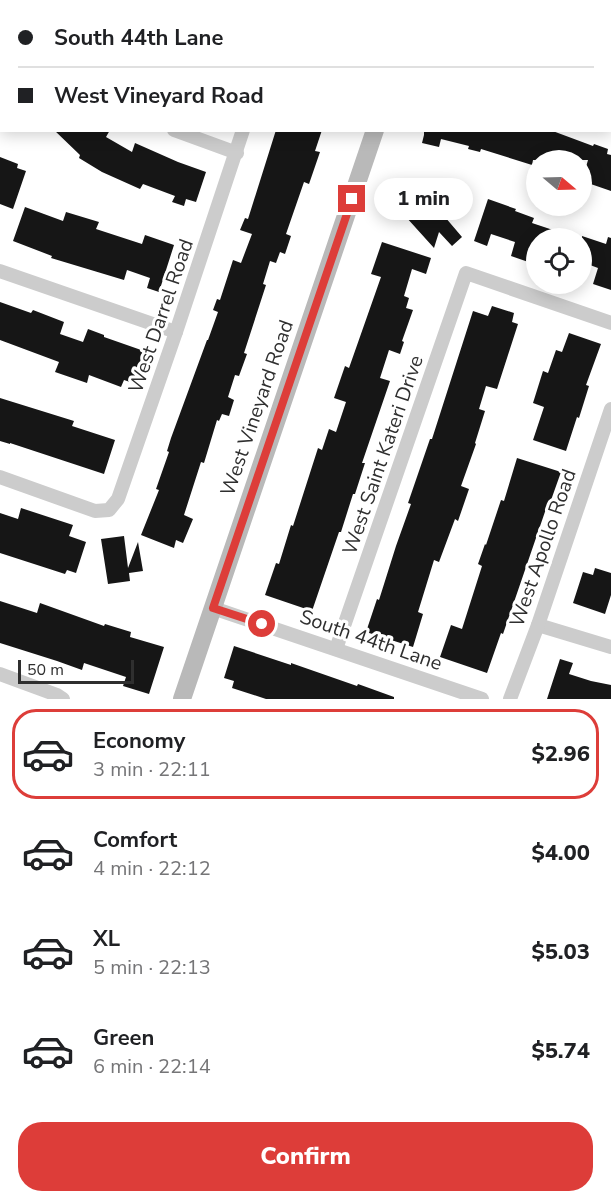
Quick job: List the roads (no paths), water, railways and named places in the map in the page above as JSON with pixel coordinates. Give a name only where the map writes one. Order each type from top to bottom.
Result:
[{"type":"street","points":[[179,132],[237,153]]},
{"type":"street","name":"West Darrel Road","points":[[0,477],[95,511],[109,510],[118,499],[242,132]]},
{"type":"street","name":"West Vineyard Road","points":[[182,699],[374,132]]},
{"type":"street","points":[[0,271],[176,332]]},
{"type":"street","name":"West Saint Kateri Drive","points":[[336,649],[466,273],[611,322]]},
{"type":"street","name":"West Apollo Road","points":[[510,699],[538,625],[611,409]]},
{"type":"street","name":"South 44th Lane","points":[[213,608],[482,699]]},
{"type":"street","points":[[538,625],[611,647]]},
{"type":"street","points":[[1,678],[57,694],[63,699]]}]
